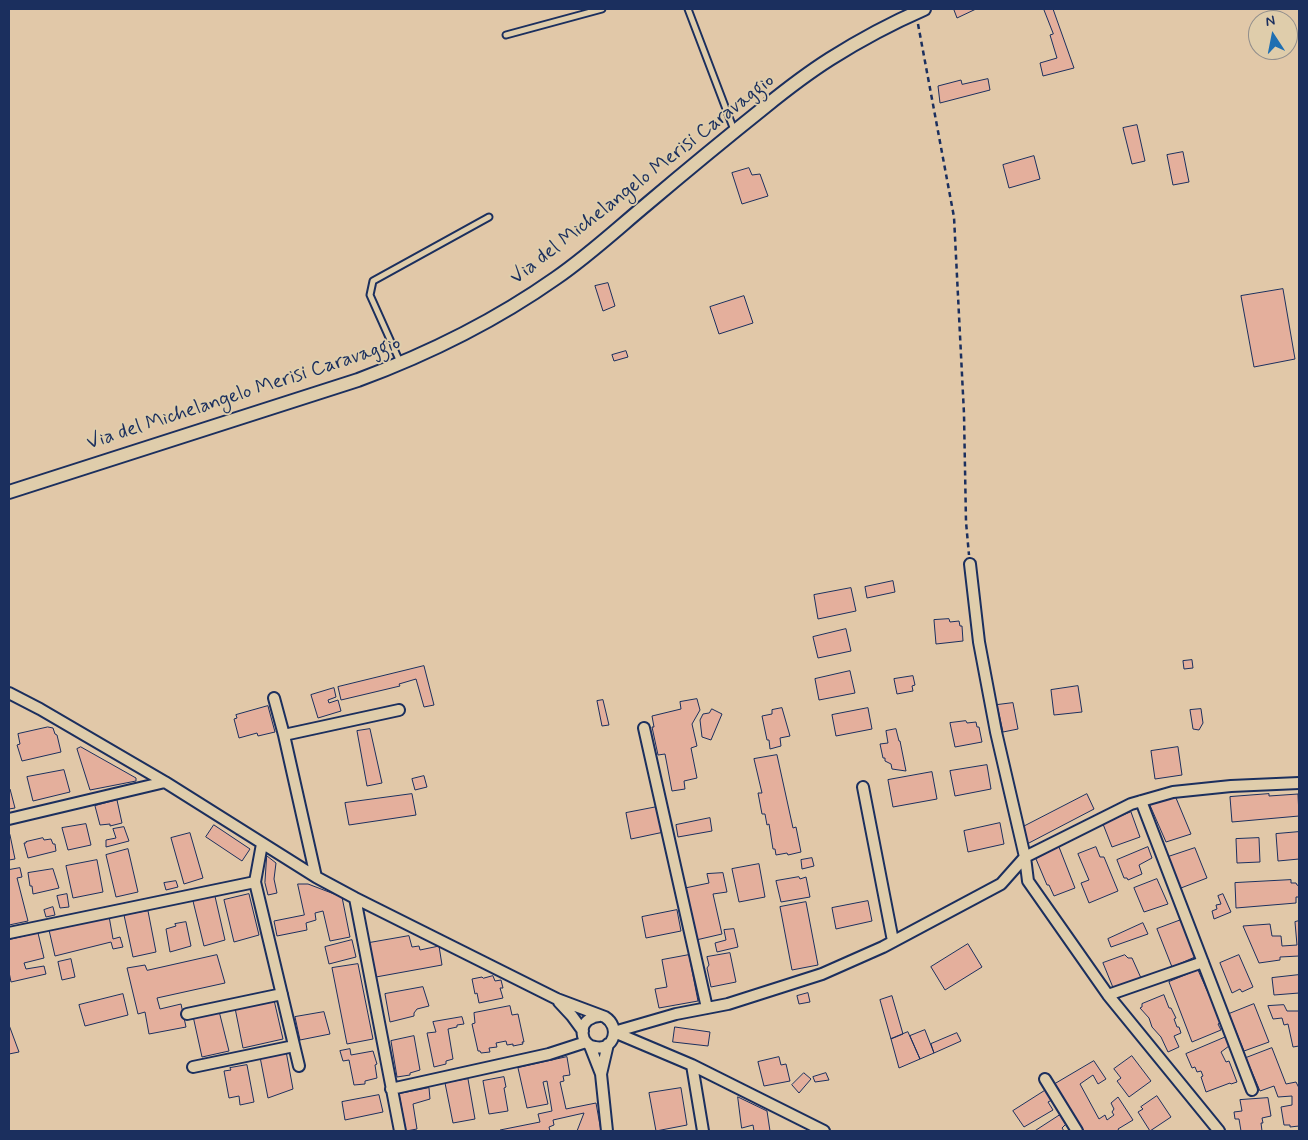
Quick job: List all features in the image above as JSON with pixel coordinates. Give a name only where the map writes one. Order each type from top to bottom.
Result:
[{"type":"street","name":"Via del Michelangelo Merisi Caravaggio","points":[[9,492],[348,383],[401,364],[470,331],[557,277],[617,230],[734,131],[796,82],[830,58],[920,10]]},
{"type":"street","points":[[970,564],[979,642],[996,732],[1025,858],[1028,881],[1108,996],[1219,1131]]},
{"type":"street","points":[[9,693],[165,782],[316,877],[557,999],[609,1020],[613,1025],[613,1038],[604,1047],[596,1048],[588,1044],[391,1089]]},
{"type":"street","points":[[274,698],[316,877]]},
{"type":"street","points":[[284,736],[399,710]]},
{"type":"street","points":[[644,728],[707,1008]]},
{"type":"street","points":[[9,819],[165,782]]},
{"type":"street","points":[[614,1032],[676,1014],[738,1001],[822,974],[893,941],[1001,884],[1025,858],[1131,804],[1173,792],[1231,786],[1299,784]]},
{"type":"street","points":[[862,787],[893,941]]},
{"type":"street","points":[[1141,801],[1252,1090]]},
{"type":"street","points":[[262,844],[255,882],[299,1066]]},
{"type":"street","points":[[9,933],[255,882]]},
{"type":"street","points":[[355,898],[400,1131]]},
{"type":"street","points":[[1108,996],[1203,962]]},
{"type":"street","points":[[187,1014],[282,994]]},
{"type":"street","points":[[557,999],[583,1031]]},
{"type":"street","points":[[599,1016],[587,1021],[584,1026],[583,1038],[588,1044],[601,1074],[607,1131]]},
{"type":"street","points":[[614,1032],[692,1065],[824,1131]]},
{"type":"street","points":[[601,1074],[608,1044]]},
{"type":"street","points":[[193,1066],[294,1046]]},
{"type":"street","points":[[692,1065],[703,1131]]},
{"type":"street","points":[[1045,1079],[1077,1131]]},
{"type":"lane","points":[[506,35],[602,9]]},
{"type":"lane","points":[[688,9],[734,131]]},
{"type":"lane","points":[[401,364],[370,295],[373,282],[489,217]]},
{"type":"path","points":[[920,10],[954,217],[964,414],[966,522],[970,564]]},
{"type":"building","points":[[976,9],[957,18],[954,10]]},
{"type":"building","points":[[1044,9],[1053,9],[1074,68],[1043,76],[1040,63],[1057,58],[1050,35],[1053,34]]},
{"type":"building","points":[[988,79],[990,90],[940,103],[938,86],[961,80],[962,84]]},
{"type":"building","points":[[1137,125],[1145,161],[1132,164],[1123,128]]},
{"type":"building","points":[[1183,152],[1189,182],[1173,185],[1167,155]]},
{"type":"building","points":[[1034,156],[1040,179],[1009,188],[1003,165]]},
{"type":"building","points":[[749,168],[752,175],[760,174],[768,196],[742,204],[732,173]]},
{"type":"building","points":[[608,283],[615,306],[603,311],[595,286]]},
{"type":"building","points":[[1283,289],[1295,359],[1254,367],[1241,296]]},
{"type":"building","points":[[744,296],[753,323],[719,334],[710,307]]},
{"type":"building","points":[[626,351],[628,357],[614,361],[612,355]]},
{"type":"building","points":[[893,581],[895,592],[867,598],[865,587]]},
{"type":"building","points":[[851,588],[856,611],[818,619],[814,595]]},
{"type":"building","points":[[949,619],[950,622],[959,621],[960,626],[962,626],[963,641],[936,644],[934,620]]},
{"type":"building","points":[[846,629],[851,651],[818,658],[813,637]]},
{"type":"building","points":[[1192,660],[1193,668],[1184,669],[1183,661]]},
{"type":"building","points":[[424,666],[434,705],[424,707],[416,679],[399,684],[400,686],[341,700],[338,687]]},
{"type":"building","points":[[850,671],[855,693],[819,700],[815,679]]},
{"type":"building","points":[[913,676],[915,685],[912,686],[913,691],[897,694],[894,679]]},
{"type":"building","points":[[1078,686],[1082,712],[1054,715],[1051,690]]},
{"type":"building","points":[[334,688],[336,697],[328,700],[329,703],[338,700],[341,711],[318,718],[311,695]]},
{"type":"building","points":[[697,699],[700,710],[692,724],[697,746],[691,748],[697,778],[684,781],[685,789],[672,791],[665,754],[658,755],[652,727],[654,727],[652,716],[681,709],[680,702]]},
{"type":"building","points":[[603,700],[609,725],[602,726],[597,701]]},
{"type":"building","points":[[1013,703],[1018,729],[1003,732],[997,705]]},
{"type":"building","points":[[268,706],[275,732],[258,736],[257,733],[239,738],[234,719],[237,718],[236,715]]},
{"type":"building","points":[[782,708],[790,736],[780,738],[781,746],[770,749],[762,716],[772,714],[772,710]]},
{"type":"building","points":[[868,708],[872,729],[836,736],[832,715]]},
{"type":"building","points":[[712,709],[722,714],[711,740],[702,737],[700,720],[703,714],[709,713]]},
{"type":"building","points":[[1201,709],[1203,723],[1199,730],[1193,729],[1190,710]]},
{"type":"building","points":[[966,721],[967,723],[976,722],[982,742],[955,747],[950,723]]},
{"type":"building","points":[[48,727],[53,728],[57,735],[61,752],[22,761],[17,745],[20,744],[18,734]]},
{"type":"building","points":[[370,729],[382,783],[367,786],[357,731]]},
{"type":"building","points":[[896,729],[906,771],[892,769],[891,764],[883,758],[880,744],[888,743],[886,731]]},
{"type":"building","points":[[81,747],[136,778],[136,781],[90,790],[77,749]]},
{"type":"building","points":[[1178,747],[1182,775],[1155,779],[1151,751]]},
{"type":"building","points":[[777,755],[793,828],[796,827],[801,852],[788,855],[787,853],[776,855],[775,849],[773,849],[769,824],[767,825],[765,814],[762,814],[758,793],[762,793],[754,759]]},
{"type":"building","points":[[987,765],[991,789],[955,796],[950,771]]},
{"type":"building","points":[[64,770],[70,792],[33,801],[27,777]]},
{"type":"building","points":[[932,772],[937,799],[893,807],[888,780]]},
{"type":"building","points":[[424,776],[427,787],[415,790],[412,779]]},
{"type":"building","points":[[9,789],[15,808],[9,809]]},
{"type":"building","points":[[412,794],[416,815],[349,825],[345,803]]},
{"type":"building","points":[[1087,794],[1094,809],[1027,844],[1023,827]]},
{"type":"building","points":[[1269,794],[1269,796],[1298,794],[1299,816],[1232,822],[1230,797]]},
{"type":"building","points":[[1176,798],[1191,834],[1166,842],[1149,803]]},
{"type":"building","points":[[117,800],[122,823],[110,826],[110,824],[100,825],[95,806]]},
{"type":"building","points":[[657,807],[664,832],[631,839],[626,813]]},
{"type":"building","points":[[1131,812],[1140,837],[1112,847],[1103,824]]},
{"type":"building","points":[[710,818],[712,831],[678,837],[676,825]]},
{"type":"building","points":[[1000,823],[1004,844],[968,852],[964,831]]},
{"type":"building","points":[[86,824],[91,845],[68,850],[62,828]]},
{"type":"building","points":[[214,825],[250,849],[242,861],[206,837]]},
{"type":"building","points":[[124,827],[129,841],[106,847],[106,840],[116,838],[113,829]]},
{"type":"building","points":[[1299,832],[1299,859],[1278,861],[1276,834]]},
{"type":"building","points":[[190,833],[203,878],[184,884],[171,838]]},
{"type":"building","points":[[9,836],[15,859],[9,860]]},
{"type":"building","points":[[43,838],[44,840],[51,839],[53,844],[55,844],[56,851],[28,858],[24,843]]},
{"type":"building","points":[[1259,838],[1260,862],[1237,863],[1236,839]]},
{"type":"building","points":[[1059,847],[1075,888],[1054,896],[1036,859]]},
{"type":"building","points":[[1096,847],[1100,857],[1104,857],[1118,891],[1089,903],[1081,883],[1089,880],[1078,854]]},
{"type":"building","points":[[1148,847],[1152,858],[1139,865],[1142,874],[1128,880],[1124,878],[1117,860]]},
{"type":"building","points":[[1195,848],[1207,878],[1181,888],[1168,857]]},
{"type":"building","points":[[128,849],[138,892],[116,897],[106,855]]},
{"type":"building","points":[[267,856],[276,863],[274,879],[277,893],[268,895],[265,883]]},
{"type":"building","points":[[812,858],[814,866],[802,869],[801,860]]},
{"type":"building","points":[[97,860],[103,892],[73,898],[66,866]]},
{"type":"building","points":[[759,864],[765,897],[739,902],[732,869]]},
{"type":"building","points":[[20,868],[22,877],[17,878],[28,921],[9,925],[9,870]]},
{"type":"building","points":[[53,869],[59,888],[33,894],[28,873]]},
{"type":"building","points":[[723,873],[727,892],[713,894],[722,934],[696,940],[685,888],[709,883],[707,874]]},
{"type":"building","points":[[799,877],[800,879],[806,877],[810,897],[781,902],[776,881]]},
{"type":"building","points":[[1157,879],[1168,904],[1144,912],[1134,888]]},
{"type":"building","points":[[1291,880],[1291,883],[1296,883],[1299,886],[1299,897],[1296,897],[1296,903],[1236,908],[1235,883]]},
{"type":"building","points":[[176,881],[178,887],[166,890],[164,883]]},
{"type":"building","points":[[298,884],[308,884],[342,897],[350,937],[330,941],[323,911],[315,913],[316,920],[306,923],[307,930],[277,936],[274,921],[304,915]]},
{"type":"building","points":[[214,892],[225,940],[204,946],[192,897]]},
{"type":"building","points":[[67,894],[69,907],[60,908],[57,896]]},
{"type":"building","points":[[249,894],[259,935],[234,942],[224,900]]},
{"type":"building","points":[[1223,894],[1231,912],[1214,919],[1212,911],[1217,909],[1216,905],[1221,904],[1218,896]]},
{"type":"building","points":[[868,901],[872,921],[836,929],[832,908]]},
{"type":"building","points":[[806,902],[818,965],[792,970],[780,907]]},
{"type":"building","points":[[53,907],[55,915],[46,917],[44,910]]},
{"type":"building","points":[[677,910],[681,931],[646,938],[642,917]]},
{"type":"building","points":[[148,911],[156,952],[133,957],[124,915]]},
{"type":"building","points":[[109,916],[113,939],[120,937],[123,947],[113,949],[111,942],[55,956],[49,930]]},
{"type":"building","points":[[1181,920],[1195,957],[1172,967],[1157,929]]},
{"type":"building","points":[[1299,921],[1299,956],[1280,957],[1280,960],[1259,963],[1243,926],[1270,924],[1272,936],[1281,936],[1282,946],[1297,945],[1295,922]]},
{"type":"building","points":[[186,922],[191,946],[170,952],[166,929],[176,926],[175,924]]},
{"type":"building","points":[[1143,923],[1148,934],[1111,947],[1108,939]]},
{"type":"building","points":[[734,929],[738,947],[717,952],[715,943],[726,940],[724,930]]},
{"type":"building","points":[[38,933],[44,958],[24,963],[26,969],[44,966],[46,974],[11,982],[9,972],[9,940]]},
{"type":"building","points":[[409,936],[412,947],[419,946],[420,950],[439,946],[442,965],[376,977],[369,943]]},
{"type":"building","points":[[352,940],[356,957],[329,964],[325,947]]},
{"type":"building","points":[[968,944],[982,967],[945,990],[931,967]]},
{"type":"building","points":[[730,953],[736,982],[711,987],[707,957]]},
{"type":"building","points":[[217,955],[225,983],[157,998],[160,1009],[181,1004],[186,1027],[149,1034],[145,1012],[138,1014],[127,968],[145,965],[147,970]]},
{"type":"building","points":[[689,955],[698,1001],[659,1008],[655,989],[667,987],[662,960]]},
{"type":"building","points":[[1125,955],[1128,958],[1132,958],[1141,978],[1114,990],[1103,963]]},
{"type":"building","points":[[1239,955],[1253,987],[1242,992],[1240,989],[1232,993],[1220,963]]},
{"type":"building","points":[[71,959],[75,977],[62,980],[58,962]]},
{"type":"building","points":[[358,964],[373,1039],[347,1044],[332,968]]},
{"type":"building","points":[[1198,970],[1221,1022],[1218,1024],[1221,1030],[1192,1042],[1169,982]]},
{"type":"building","points":[[1299,975],[1299,993],[1274,995],[1272,978]]},
{"type":"building","points":[[493,976],[495,981],[501,980],[503,988],[500,988],[503,998],[479,1003],[472,979]]},
{"type":"building","points":[[423,987],[429,1006],[417,1009],[414,1016],[390,1022],[385,994]]},
{"type":"building","points":[[808,993],[810,1002],[799,1004],[797,996]]},
{"type":"building","points":[[123,994],[128,1015],[85,1026],[79,1005]]},
{"type":"building","points":[[1164,995],[1169,1008],[1171,1008],[1176,1018],[1174,1019],[1181,1033],[1174,1036],[1179,1047],[1168,1052],[1161,1037],[1152,1027],[1149,1018],[1140,1008],[1142,1004]]},
{"type":"building","points":[[892,996],[903,1034],[891,1039],[880,1000]]},
{"type":"building","points":[[274,1000],[283,1039],[243,1048],[235,1008]]},
{"type":"building","points":[[1254,1004],[1269,1042],[1244,1051],[1229,1014]]},
{"type":"building","points":[[1284,1005],[1287,1011],[1299,1011],[1299,1046],[1293,1047],[1288,1024],[1284,1025],[1282,1018],[1273,1019],[1268,1006]]},
{"type":"building","points":[[510,1006],[512,1015],[518,1014],[523,1044],[507,1045],[506,1041],[496,1043],[497,1047],[489,1048],[490,1052],[481,1053],[478,1051],[472,1024],[475,1023],[474,1013]]},
{"type":"building","points":[[219,1011],[229,1051],[202,1057],[193,1016]]},
{"type":"building","points":[[324,1012],[330,1034],[300,1040],[295,1017]]},
{"type":"building","points":[[462,1017],[464,1024],[448,1029],[453,1059],[446,1061],[446,1064],[434,1067],[427,1033],[436,1032],[433,1022]]},
{"type":"building","points":[[9,1025],[19,1052],[9,1054]]},
{"type":"building","points":[[675,1027],[710,1032],[708,1046],[673,1042]]},
{"type":"building","points":[[925,1030],[934,1053],[920,1059],[910,1036]]},
{"type":"building","points":[[908,1032],[920,1059],[899,1068],[891,1039]]},
{"type":"building","points":[[957,1033],[961,1041],[934,1053],[931,1044]]},
{"type":"building","points":[[414,1036],[420,1070],[410,1073],[410,1075],[397,1077],[391,1041]]},
{"type":"building","points":[[1226,1037],[1229,1046],[1221,1052],[1226,1062],[1229,1061],[1237,1082],[1206,1092],[1201,1071],[1197,1072],[1195,1067],[1192,1068],[1186,1054]]},
{"type":"building","points":[[1272,1048],[1286,1084],[1296,1082],[1299,1088],[1299,1126],[1290,1127],[1290,1125],[1284,1125],[1281,1107],[1292,1105],[1292,1096],[1278,1097],[1274,1086],[1260,1091],[1246,1058]]},
{"type":"building","points":[[350,1049],[351,1055],[373,1051],[377,1064],[375,1065],[377,1078],[365,1081],[365,1084],[354,1085],[349,1060],[343,1061],[340,1051]]},
{"type":"building","points":[[286,1051],[293,1089],[268,1098],[260,1057]]},
{"type":"building","points":[[1132,1056],[1151,1081],[1129,1097],[1117,1081],[1121,1078],[1114,1069]]},
{"type":"building","points":[[567,1057],[570,1075],[563,1076],[564,1081],[560,1082],[566,1109],[596,1103],[601,1131],[577,1131],[584,1113],[553,1120],[554,1125],[549,1127],[550,1131],[500,1131],[540,1122],[538,1114],[552,1111],[547,1081],[543,1082],[548,1104],[527,1108],[518,1068]]},
{"type":"building","points":[[779,1057],[781,1065],[786,1064],[790,1081],[764,1086],[758,1062]]},
{"type":"building","points":[[1094,1061],[1106,1079],[1098,1084],[1093,1075],[1080,1084],[1099,1119],[1105,1115],[1107,1120],[1114,1115],[1111,1103],[1118,1097],[1133,1120],[1118,1129],[1119,1131],[1084,1131],[1055,1084]]},
{"type":"building","points":[[247,1065],[254,1102],[240,1105],[239,1096],[229,1098],[224,1071]]},
{"type":"building","points":[[804,1073],[811,1079],[799,1093],[792,1085]]},
{"type":"building","points":[[826,1073],[829,1080],[815,1082],[813,1077]]},
{"type":"building","points":[[504,1077],[508,1111],[489,1114],[483,1081]]},
{"type":"building","points":[[468,1079],[475,1119],[453,1123],[445,1083]]},
{"type":"building","points":[[429,1088],[430,1099],[413,1104],[417,1129],[406,1131],[399,1094]]},
{"type":"building","points":[[681,1088],[687,1125],[656,1131],[649,1093]]},
{"type":"building","points":[[1046,1090],[1052,1100],[1048,1102],[1053,1110],[1024,1127],[1013,1111]]},
{"type":"building","points":[[379,1095],[383,1112],[345,1120],[342,1102]]},
{"type":"building","points":[[1157,1096],[1171,1117],[1150,1131],[1138,1112],[1143,1109],[1141,1107]]},
{"type":"building","points":[[738,1097],[767,1111],[770,1131],[754,1131],[753,1125],[742,1128]]},
{"type":"building","points":[[1268,1098],[1271,1116],[1262,1118],[1262,1131],[1241,1131],[1239,1119],[1235,1119],[1234,1112],[1242,1111],[1240,1100]]},
{"type":"building","points":[[1060,1115],[1066,1124],[1062,1128],[1064,1131],[1035,1131]]}]
